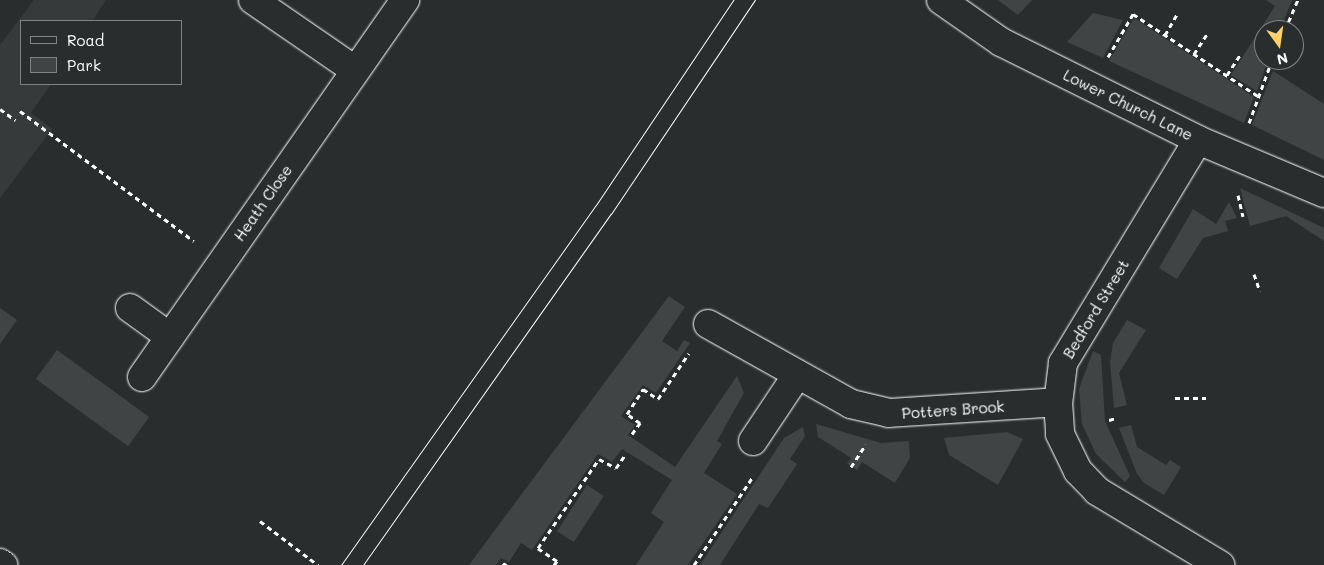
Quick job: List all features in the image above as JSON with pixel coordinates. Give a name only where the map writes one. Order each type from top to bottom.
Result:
[{"type":"street","points":[[253,0],[355,70]]},
{"type":"street","name":"Heath Close","points":[[142,378],[405,0]]},
{"type":"street","name":"Lower Church Lane","points":[[941,0],[1001,42],[1198,140],[1324,193]]},
{"type":"street","name":"Bedford Street","points":[[1198,140],[1063,363],[1058,402],[1060,434],[1078,472],[1097,491],[1220,565]]},
{"type":"street","points":[[130,308],[170,337]]},
{"type":"street","name":"Potters Brook","points":[[708,324],[850,404],[889,413],[1058,402]]},
{"type":"street","points":[[753,440],[797,375]]},
{"type":"street","points":[[0,562],[3,565]]},
{"type":"path","points":[[1289,20],[1298,0]]},
{"type":"path","name":"Lower Church Lane","points":[[1104,66],[1133,14],[1258,96]]},
{"type":"path","points":[[1165,35],[1177,14]]},
{"type":"path","points":[[1194,54],[1207,34]]},
{"type":"path","points":[[1227,76],[1240,55]]},
{"type":"path","points":[[1246,131],[1268,70]]},
{"type":"path","points":[[0,109],[15,120]]},
{"type":"path","points":[[20,111],[222,262]]},
{"type":"path","points":[[1254,274],[1260,291]]},
{"type":"path","points":[[632,434],[640,423],[626,414],[643,389],[658,399],[708,324]]},
{"type":"path","points":[[1175,398],[1206,398]]},
{"type":"path","points":[[1109,420],[1116,418]]},
{"type":"path","points":[[851,467],[867,440]]},
{"type":"path","points":[[554,565],[557,561],[538,548],[600,459],[616,468],[625,455]]},
{"type":"path","points":[[694,565],[758,470]]},
{"type":"path","points":[[260,521],[318,565]]},
{"type":"shaded area","points":[[34,0],[106,0],[93,20],[20,20],[20,85],[50,85],[31,113],[52,129],[0,198],[0,45]]},
{"type":"green space","points":[[998,0],[1032,0],[1018,15]]},
{"type":"green space","points":[[1266,0],[1292,0],[1284,20],[1266,20],[1275,6]]},
{"type":"green space","points":[[1093,13],[1123,20],[1103,58],[1067,42]]},
{"type":"green space","points":[[1134,18],[1254,97],[1244,123],[1109,61]]},
{"type":"green space","points":[[1254,39],[1254,70],[1264,70],[1257,91],[1231,75]]},
{"type":"green space","points":[[1273,71],[1324,104],[1324,160],[1252,125]]},
{"type":"green space","points":[[1240,188],[1324,228],[1324,241],[1286,216],[1250,226]]},
{"type":"green space","points":[[1229,202],[1237,218],[1225,221],[1228,231],[1203,238],[1177,279],[1159,268],[1193,209],[1216,224]]},
{"type":"green space","points":[[669,296],[685,307],[662,341],[677,351],[684,340],[690,343],[656,393],[643,385],[621,416],[635,425],[628,435],[675,467],[737,376],[744,393],[717,441],[722,444],[704,473],[737,494],[688,565],[636,565],[664,522],[651,513],[672,480],[622,449],[612,462],[598,454],[532,550],[521,543],[509,562],[501,558],[496,565],[469,565]]},
{"type":"green space","points":[[0,308],[17,320],[0,344]]},
{"type":"green space","points":[[1127,320],[1146,330],[1119,373],[1127,405],[1114,408],[1110,362],[1113,343]]},
{"type":"green space","points":[[57,350],[149,417],[128,446],[36,379]]},
{"type":"green space","points":[[1093,351],[1101,355],[1105,421],[1130,476],[1125,482],[1096,454],[1082,424],[1079,389]]},
{"type":"green space","points":[[816,424],[881,443],[909,441],[910,458],[895,483],[862,462],[857,470],[847,464],[851,458],[818,437]]},
{"type":"green space","points":[[1131,425],[1137,447],[1166,465],[1170,460],[1181,467],[1164,495],[1144,483],[1137,474],[1119,428]]},
{"type":"green space","points":[[803,427],[805,436],[790,459],[797,464],[768,508],[759,504],[720,565],[700,565],[784,438]]},
{"type":"green space","points":[[1007,432],[1023,439],[998,485],[949,455],[944,438]]},
{"type":"green space","points":[[587,485],[604,496],[574,542],[557,531]]},
{"type":"tram line","points":[[341,565],[596,205],[733,0]]},
{"type":"tram line","points":[[363,565],[611,214],[755,0]]}]
